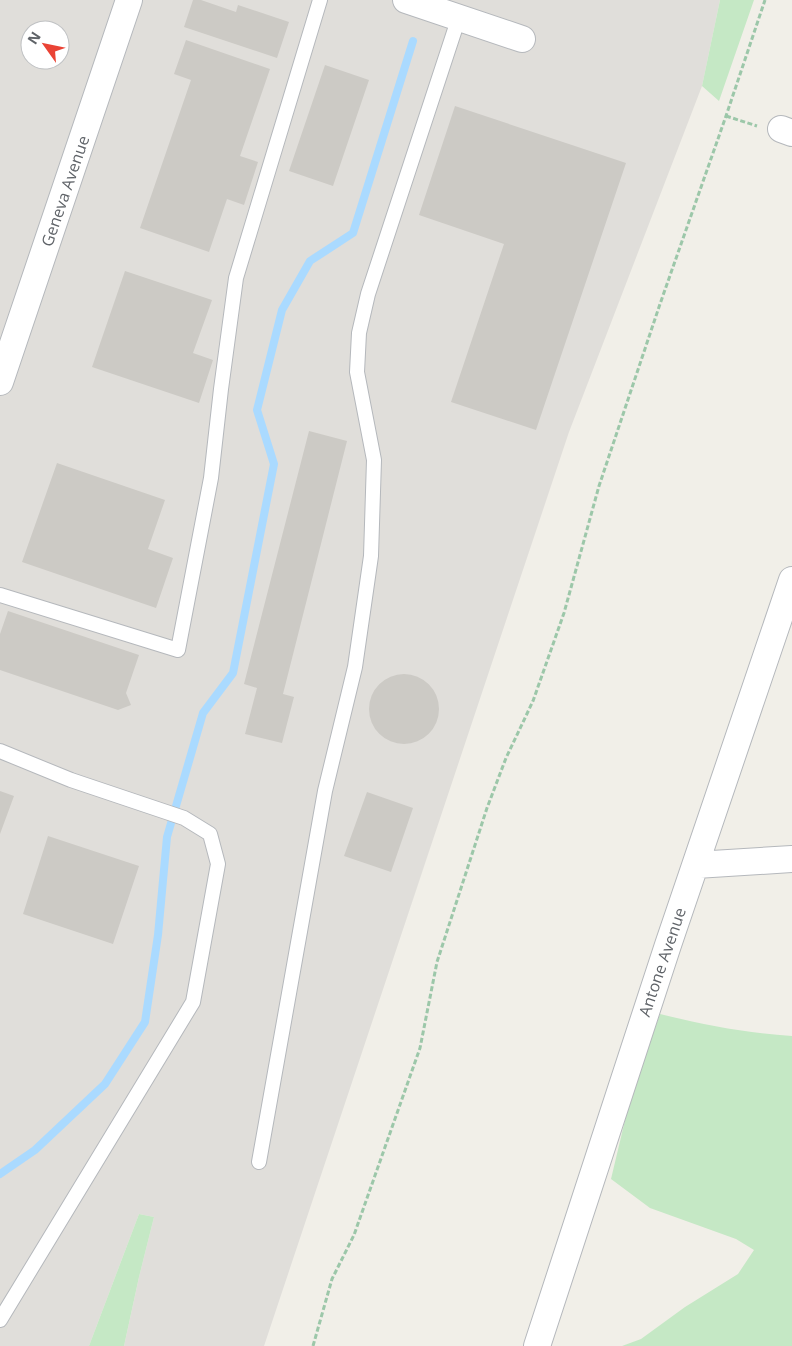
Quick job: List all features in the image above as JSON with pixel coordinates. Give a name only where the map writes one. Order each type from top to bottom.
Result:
[{"type":"street","name":"Geneva Avenue","points":[[0,382],[130,0]]},
{"type":"street","points":[[406,0],[522,39]]},
{"type":"street","name":"Antone Avenue","points":[[537,1346],[664,954],[792,580]]},
{"type":"street","points":[[696,865],[792,859]]},
{"type":"lane","points":[[0,595],[178,650],[211,478],[220,389],[236,278],[320,0]]},
{"type":"lane","points":[[259,1162],[325,791],[356,667],[371,556],[374,460],[357,372],[359,333],[368,294],[459,17]]},
{"type":"lane","points":[[0,751],[71,780],[184,818],[210,834],[218,864],[192,1002],[0,1320]]},
{"type":"path","points":[[313,1346],[332,1279],[354,1235],[420,1048],[437,962],[487,808],[506,758],[533,700],[564,613],[599,486],[765,0]]},
{"type":"path","points":[[726,116],[775,132],[786,131]]},
{"type":"shaded area","points":[[0,0],[720,0],[702,86],[569,432],[264,1346],[124,1346],[154,1217],[139,1214],[89,1346],[0,1346]]},
{"type":"green space","points":[[720,0],[754,0],[719,101],[702,86]]},
{"type":"green space","points":[[660,1014],[725,1028],[792,1036],[792,1346],[622,1346],[641,1339],[685,1307],[738,1274],[754,1250],[736,1239],[650,1208],[611,1179],[632,1091]]},
{"type":"green space","points":[[139,1214],[154,1217],[124,1346],[89,1346]]},
{"type":"building","points":[[193,0],[201,0],[236,12],[238,5],[289,22],[277,58],[184,27]]},
{"type":"building","points":[[186,40],[270,69],[240,156],[258,162],[244,205],[227,199],[209,252],[140,228],[191,80],[174,74]]},
{"type":"building","points":[[325,65],[369,80],[333,186],[289,171]]},
{"type":"building","points":[[455,106],[626,163],[536,430],[451,402],[504,244],[419,215]]},
{"type":"building","points":[[125,271],[212,300],[193,353],[213,360],[199,403],[92,367]]},
{"type":"building","points":[[309,431],[347,441],[283,694],[294,697],[282,743],[245,734],[257,688],[244,684]]},
{"type":"building","points":[[57,463],[165,500],[148,549],[173,558],[156,608],[22,562]]},
{"type":"building","points":[[8,611],[139,655],[126,693],[131,705],[118,710],[0,670],[0,634]]},
{"type":"building","points":[[397,674],[411,674],[424,680],[433,689],[439,702],[437,722],[429,734],[411,744],[397,744],[384,738],[375,729],[369,716],[369,702],[375,689],[384,680]]},
{"type":"building","points":[[0,791],[14,796],[0,834]]},
{"type":"building","points":[[367,792],[413,808],[391,872],[344,856]]},
{"type":"building","points":[[48,836],[139,866],[113,944],[23,914]]},
{"type":"waterway","points":[[0,1174],[35,1150],[105,1084],[145,1022],[158,935],[167,837],[203,713],[233,673],[274,464],[257,410],[282,310],[310,261],[353,233],[413,41]]}]
